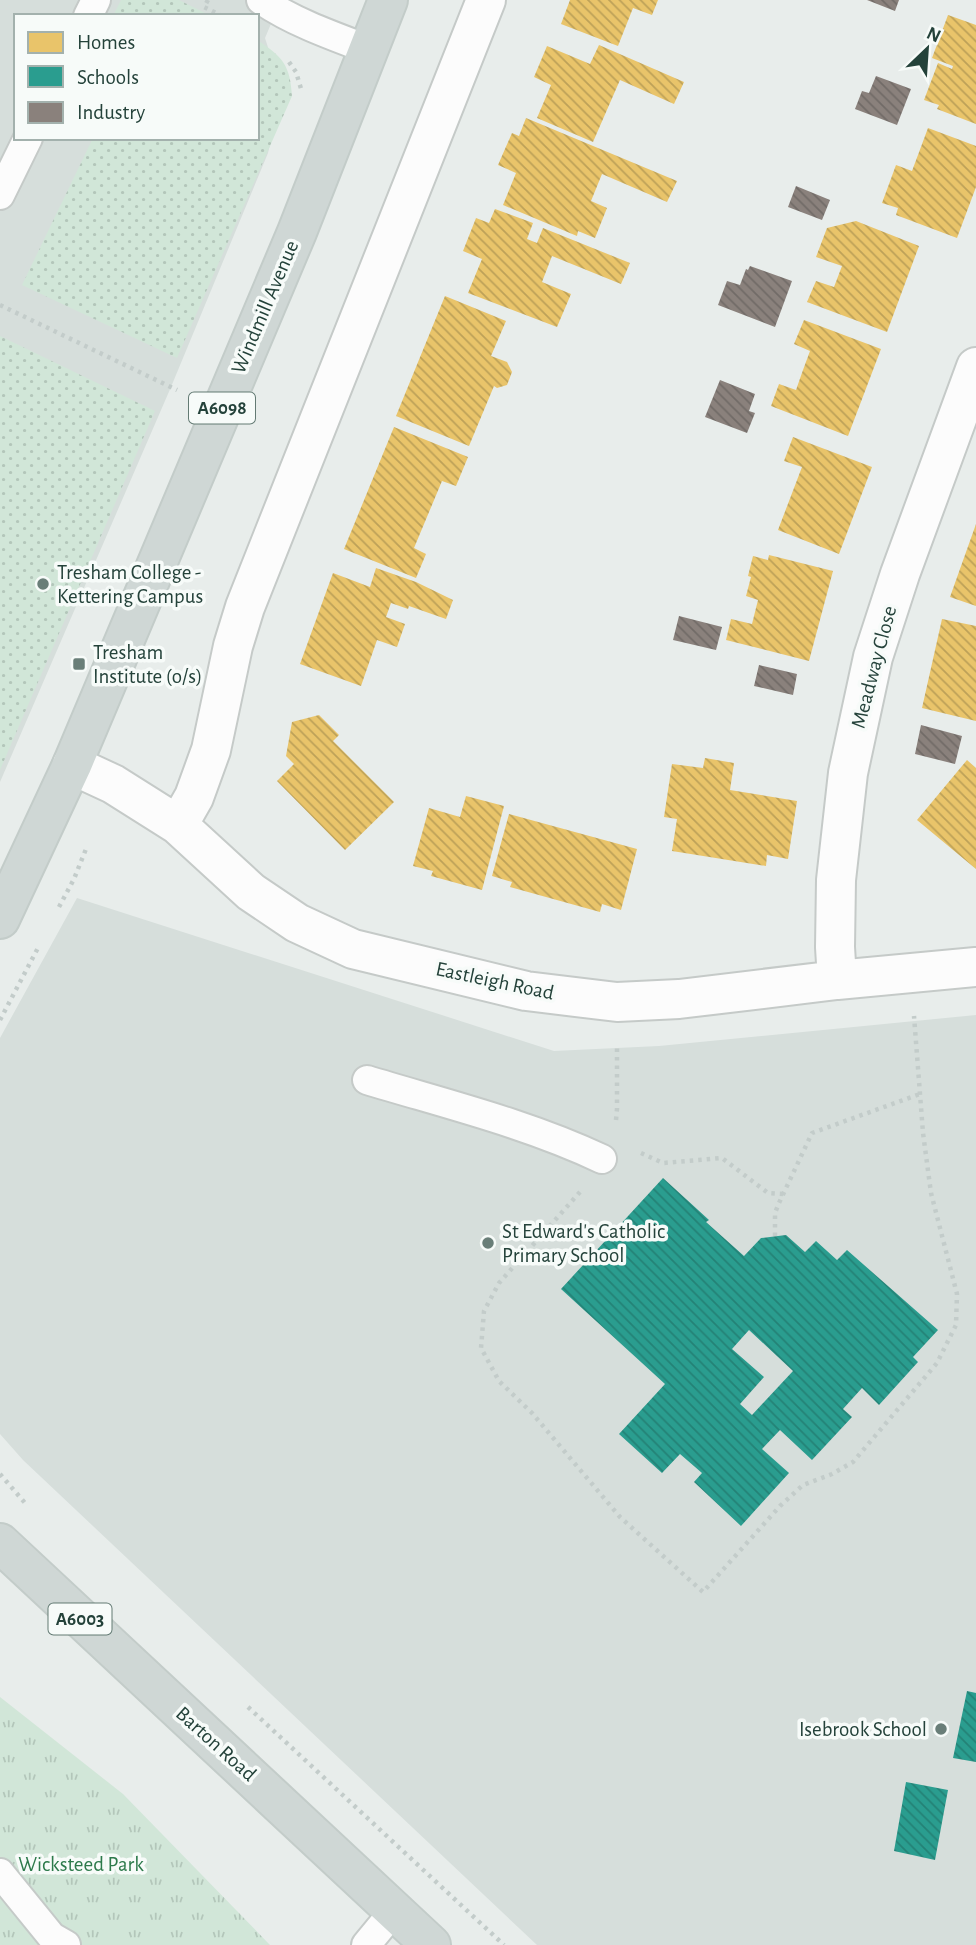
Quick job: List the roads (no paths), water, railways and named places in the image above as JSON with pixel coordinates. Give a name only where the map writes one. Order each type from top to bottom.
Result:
[{"type":"main road","name":"Windmill Avenue","points":[[0,919],[72,765],[297,232],[388,0]]},
{"type":"main road","name":"Barton Road","points":[[0,1544],[431,1945]]},
{"type":"street","points":[[178,825],[194,797],[211,750],[233,646],[245,607],[486,0]]},
{"type":"street","name":"Meadway Close","points":[[837,980],[836,880],[848,773],[873,657],[900,574],[976,367]]},
{"type":"street","name":"Eastleigh Road","points":[[72,765],[113,784],[178,825],[251,892],[297,923],[353,949],[526,991],[617,1002],[679,999],[976,967]]},
{"type":"lane","points":[[261,0],[328,34],[369,50]]},
{"type":"lane","points":[[0,195],[27,140]]},
{"type":"lane","points":[[367,1080],[573,1145],[608,1150]]},
{"type":"lane","points":[[0,1873],[57,1942]]},
{"type":"lane","points":[[366,1945],[394,1911]]},
{"type":"place","name":"Tresham College - Kettering Campus","points":[[43,584]]},
{"type":"place","name":"Tresham Institute (o/s)","points":[[79,664]]},
{"type":"place","name":"St Edward's Catholic Primary School","points":[[488,1243]]},
{"type":"place","name":"Isebrook School","points":[[941,1729]]},
{"type":"park label","name":"Wicksteed Park","points":[[81,1864]]}]
